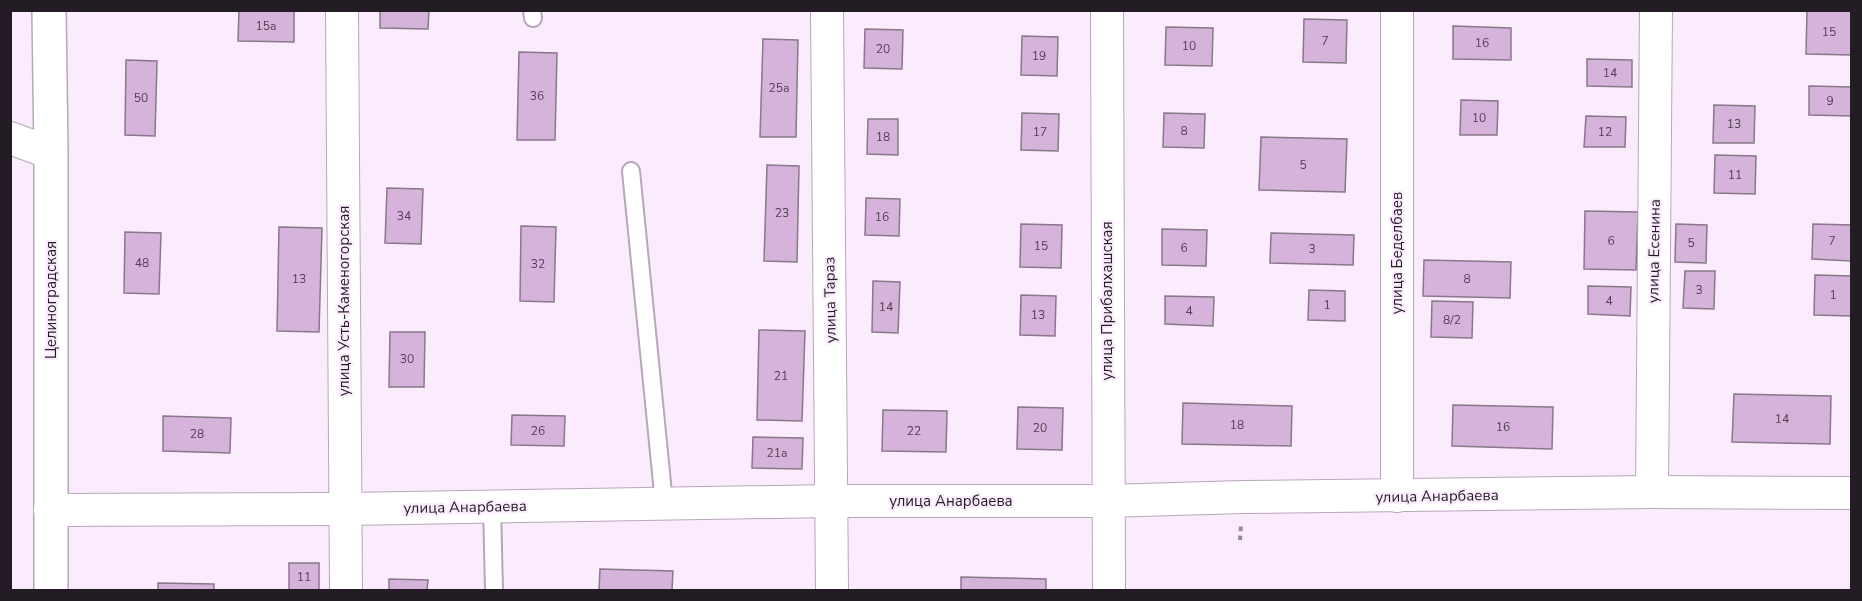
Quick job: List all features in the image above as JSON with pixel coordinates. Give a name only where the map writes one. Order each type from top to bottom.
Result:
[{"type":"street","name":"Целиноградская","points":[[49,10],[51,591]]},
{"type":"street","name":"улица Усть-Каменогорская","points":[[342,10],[346,591]]},
{"type":"street","name":"улица Тараз","points":[[827,10],[832,591]]},
{"type":"street","name":"улица Прибалхашская","points":[[1107,10],[1109,591]]},
{"type":"street","name":"улица Беделбаев","points":[[1396,496],[1397,10]]},
{"type":"street","name":"улица Есенина","points":[[1652,492],[1656,10]]},
{"type":"street","points":[[10,138],[51,153]]},
{"type":"street","name":"улица Анарбаева","points":[[51,510],[345,509],[831,501],[1108,501],[1652,492],[1851,493]]},
{"type":"lane","points":[[632,171],[664,503]]},
{"type":"lane","points":[[492,506],[495,591]]},
{"type":"building","points":[[239,10],[294,10],[294,42],[238,41]]},
{"type":"building","points":[[380,10],[429,10],[428,29],[380,28]]},
{"type":"building","points":[[1807,10],[1852,10],[1852,55],[1806,54]]},
{"type":"building","points":[[1304,19],[1347,20],[1346,63],[1303,62]]},
{"type":"building","points":[[1453,26],[1511,28],[1511,60],[1453,59]]},
{"type":"building","points":[[1166,27],[1213,28],[1212,66],[1165,65]]},
{"type":"building","points":[[865,29],[903,30],[902,69],[864,68]]},
{"type":"building","points":[[1022,36],[1058,37],[1057,76],[1021,75]]},
{"type":"building","points":[[763,39],[798,40],[796,137],[760,137]]},
{"type":"building","points":[[519,52],[557,53],[555,140],[517,140]]},
{"type":"building","points":[[1587,59],[1632,60],[1632,87],[1587,86]]},
{"type":"building","points":[[126,60],[157,61],[155,136],[125,135]]},
{"type":"building","points":[[1809,86],[1852,87],[1852,116],[1809,115]]},
{"type":"building","points":[[1461,100],[1498,101],[1497,135],[1460,135]]},
{"type":"building","points":[[1714,105],[1755,106],[1754,143],[1713,143]]},
{"type":"building","points":[[1022,113],[1059,114],[1058,151],[1021,150]]},
{"type":"building","points":[[1164,113],[1205,114],[1204,148],[1163,147]]},
{"type":"building","points":[[1586,116],[1626,117],[1625,147],[1584,147]]},
{"type":"building","points":[[868,119],[898,119],[898,155],[867,154]]},
{"type":"building","points":[[1261,137],[1347,139],[1345,192],[1259,190]]},
{"type":"building","points":[[1715,155],[1756,156],[1755,194],[1714,193]]},
{"type":"building","points":[[767,165],[799,166],[797,262],[764,261]]},
{"type":"building","points":[[387,188],[423,189],[421,244],[385,243]]},
{"type":"building","points":[[866,198],[900,199],[899,236],[865,235]]},
{"type":"building","points":[[1585,211],[1638,212],[1636,270],[1584,269]]},
{"type":"building","points":[[1021,224],[1062,225],[1061,268],[1020,267]]},
{"type":"building","points":[[1676,224],[1707,225],[1706,263],[1675,262]]},
{"type":"building","points":[[1813,224],[1852,225],[1851,261],[1812,259]]},
{"type":"building","points":[[521,226],[556,227],[554,302],[520,301]]},
{"type":"building","points":[[279,227],[322,228],[319,332],[277,331]]},
{"type":"building","points":[[1162,229],[1207,230],[1206,266],[1162,265]]},
{"type":"building","points":[[125,232],[161,233],[159,294],[124,293]]},
{"type":"building","points":[[1271,233],[1354,235],[1353,265],[1270,263]]},
{"type":"building","points":[[1424,260],[1511,262],[1510,298],[1423,296]]},
{"type":"building","points":[[1685,271],[1715,271],[1714,309],[1683,308]]},
{"type":"building","points":[[1815,275],[1852,276],[1852,316],[1814,315]]},
{"type":"building","points":[[873,281],[900,282],[898,333],[872,332]]},
{"type":"building","points":[[1588,286],[1631,287],[1630,316],[1588,314]]},
{"type":"building","points":[[1309,290],[1345,291],[1345,321],[1308,320]]},
{"type":"building","points":[[1021,295],[1056,296],[1055,336],[1020,335]]},
{"type":"building","points":[[1165,296],[1214,297],[1213,326],[1165,324]]},
{"type":"building","points":[[1432,301],[1473,302],[1472,338],[1431,337]]},
{"type":"building","points":[[759,330],[805,331],[802,421],[757,420]]},
{"type":"building","points":[[390,332],[425,332],[424,387],[389,387]]},
{"type":"building","points":[[1734,394],[1831,396],[1830,444],[1732,442]]},
{"type":"building","points":[[1183,403],[1292,406],[1291,446],[1182,444]]},
{"type":"building","points":[[1453,405],[1553,407],[1552,449],[1452,446]]},
{"type":"building","points":[[1018,407],[1063,408],[1062,450],[1017,449]]},
{"type":"building","points":[[883,410],[947,411],[946,452],[882,451]]},
{"type":"building","points":[[512,415],[565,416],[564,446],[511,445]]},
{"type":"building","points":[[163,416],[231,418],[230,453],[163,451]]},
{"type":"building","points":[[753,437],[803,438],[802,469],[752,468]]},
{"type":"building","points":[[289,563],[319,563],[319,590],[289,590]]},
{"type":"building","points":[[600,569],[673,571],[672,590],[599,590]]},
{"type":"building","points":[[961,577],[1046,579],[1046,590],[961,590]]},
{"type":"building","points":[[389,579],[428,580],[427,590],[389,590]]},
{"type":"building","points":[[158,583],[214,584],[214,590],[158,590]]}]
